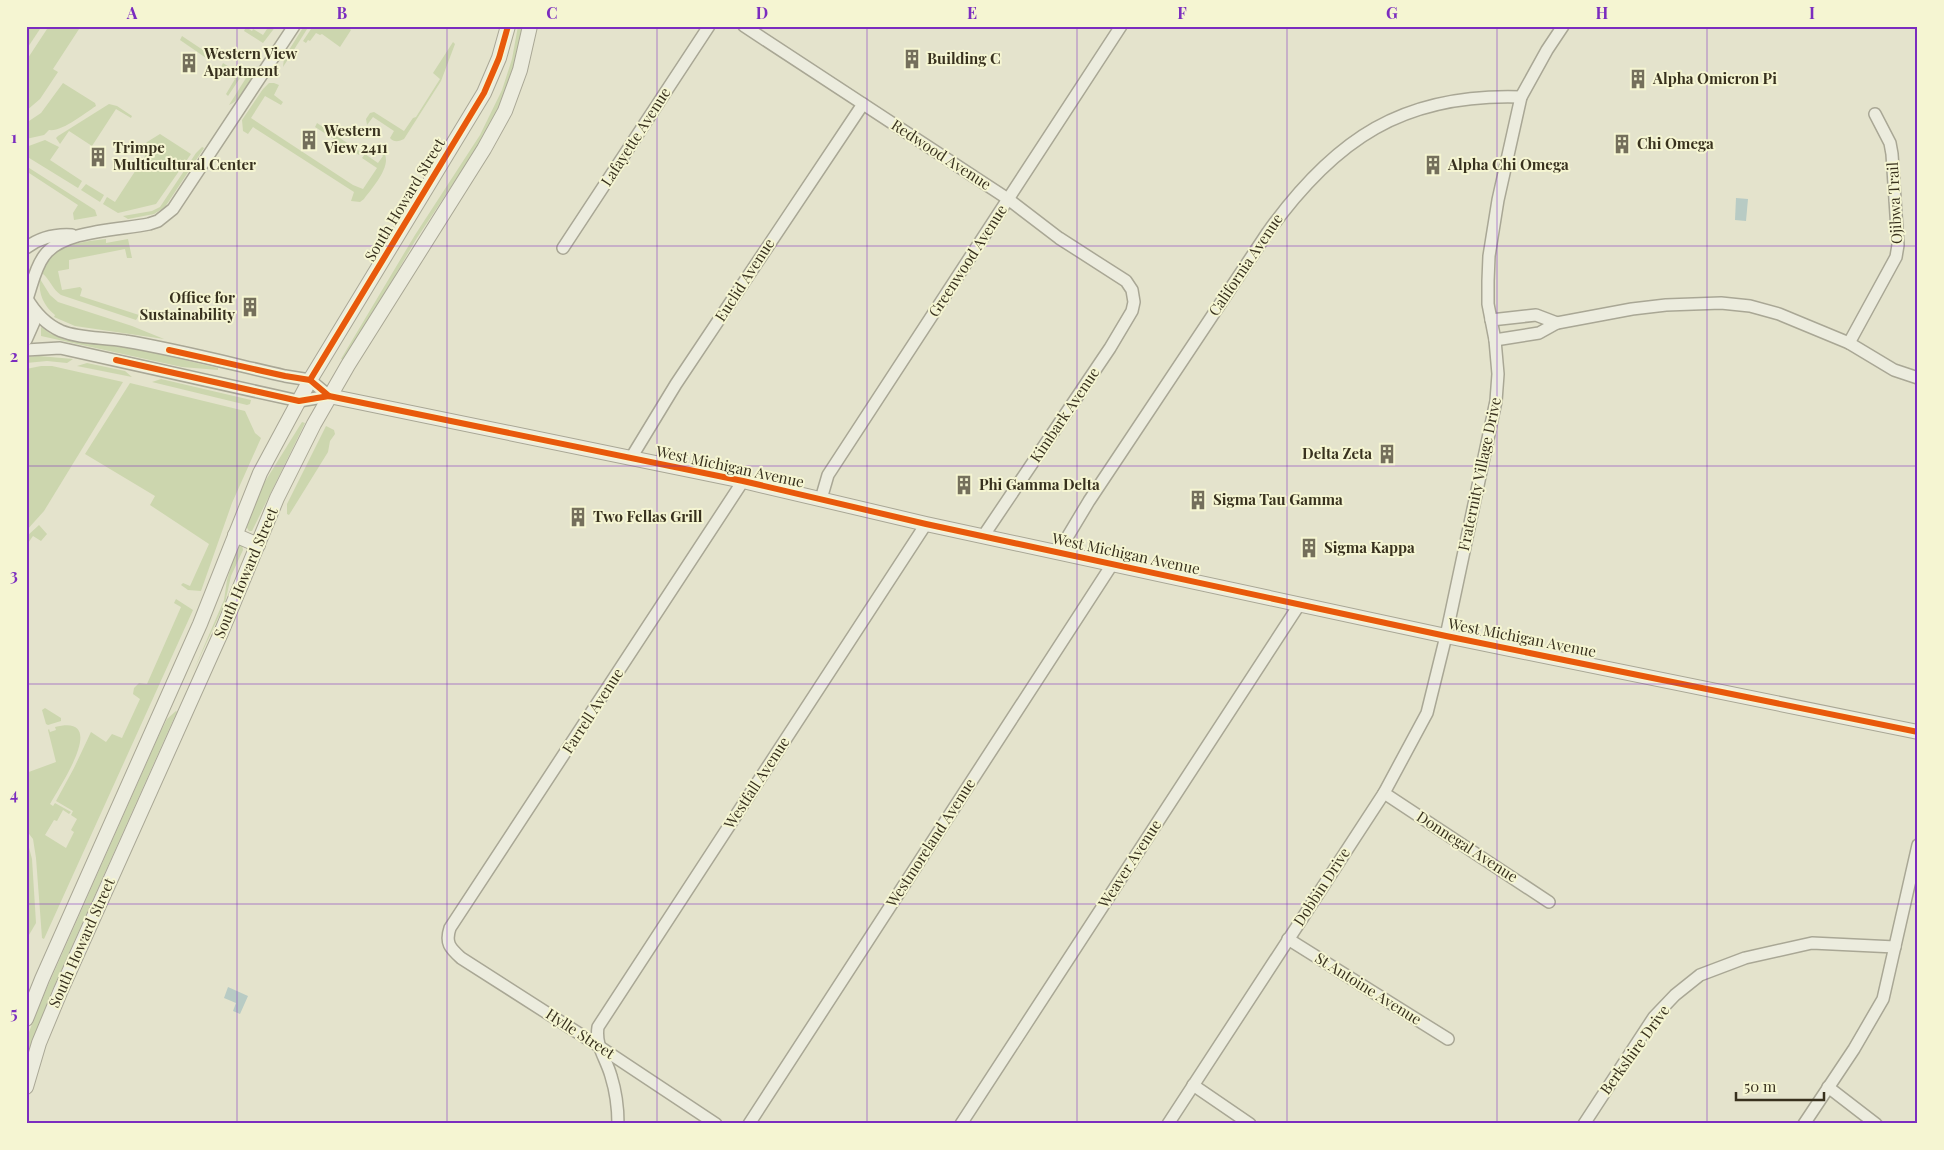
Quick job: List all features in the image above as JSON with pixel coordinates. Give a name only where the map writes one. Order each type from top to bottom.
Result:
[{"type":"street","points":[[26,340],[34,322],[28,301],[33,279],[40,262],[47,252],[56,245],[76,236],[158,221],[173,209],[294,26]]},
{"type":"street","name":"South Howard Street","points":[[26,1019],[220,579],[235,535],[260,473],[310,380],[484,93],[499,58],[508,26]]},
{"type":"street","name":"South Howard Street","points":[[26,1087],[39,1043],[61,990],[221,633],[277,498],[329,396],[484,149],[504,111],[520,70],[530,26]]},
{"type":"street","name":"Lafayette Avenue","points":[[563,248],[709,26]]},
{"type":"street","name":"Redwood Avenue","points":[[744,26],[1008,199],[1059,238],[1126,281],[1132,290]]},
{"type":"street","name":"Greenwood Avenue","points":[[821,499],[828,475],[1121,26]]},
{"type":"street","name":"Fraternity Village Drive","points":[[1446,636],[1496,401],[1498,374],[1488,304],[1489,256],[1498,200],[1521,97],[1547,50],[1563,26]]},
{"type":"street","name":"California Avenue","points":[[1059,552],[1089,501],[1268,232],[1290,201],[1315,174],[1358,138],[1383,123],[1409,112],[1455,101],[1500,96],[1521,97]]},
{"type":"street","name":"Euclid Avenue","points":[[631,458],[676,384],[863,104]]},
{"type":"street","name":"Ojibwa Trail","points":[[1849,343],[1896,257],[1898,246],[1892,154],[1890,144],[1875,114]]},
{"type":"street","points":[[26,248],[47,237],[71,234],[76,236]]},
{"type":"street","name":"Kimbark Avenue","points":[[984,535],[1132,311],[1134,302],[1132,290]]},
{"type":"street","points":[[28,301],[51,326],[69,333],[125,341],[310,380]]},
{"type":"street","points":[[1494,340],[1539,333],[1557,323],[1632,308],[1721,303],[1750,306],[1778,314],[1849,343],[1894,370],[1918,378]]},
{"type":"street","points":[[1491,320],[1536,315],[1557,323]]},
{"type":"street","name":"West Michigan Avenue","points":[[26,350],[60,348],[299,401],[329,396],[743,481],[926,524],[1113,563],[1299,605],[1918,732]]},
{"type":"street","name":"West Michigan Avenue","points":[[310,380],[329,396]]},
{"type":"street","name":"Farrell Avenue","points":[[447,943],[450,928],[743,481]]},
{"type":"street","name":"Westfall Avenue","points":[[597,1045],[597,1032],[602,1021],[926,524]]},
{"type":"street","points":[[235,535],[258,545]]},
{"type":"street","name":"Westmoreland Avenue","points":[[749,1124],[1113,563]]},
{"type":"street","name":"Weaver Avenue","points":[[961,1124],[1299,605]]},
{"type":"street","name":"Dobbin Drive","points":[[1168,1124],[1384,793],[1426,713],[1446,636]]},
{"type":"street","name":"Donnegal Avenue","points":[[1384,793],[1549,902]]},
{"type":"street","points":[[1804,1124],[1854,1049],[1883,998],[1918,845]]},
{"type":"street","name":"St Antoine Avenue","points":[[1288,939],[1448,1039]]},
{"type":"street","name":"Hylle Street","points":[[447,943],[449,948],[462,958],[716,1124]]},
{"type":"street","name":"Berkshire Drive","points":[[1584,1124],[1654,1017],[1675,995],[1700,975],[1745,958],[1812,943],[1895,947]]},
{"type":"street","points":[[597,1045],[607,1062],[611,1074],[618,1124]]},
{"type":"street","points":[[1193,1085],[1250,1124]]},
{"type":"street","points":[[1828,1087],[1876,1124]]},
{"type":"green space","points":[[26,26],[42,26],[26,50]]},
{"type":"green space","points":[[49,26],[81,26],[53,69],[58,72],[40,99],[26,111],[26,61]]},
{"type":"green space","points":[[269,26],[276,26],[263,43],[244,31],[246,27],[263,35]]},
{"type":"green space","points":[[304,26],[309,26],[283,67],[284,58]]},
{"type":"green space","points":[[313,26],[345,26],[351,30],[340,47],[322,34],[316,33],[306,43],[303,41]]},
{"type":"green space","points":[[518,26],[524,26],[519,52],[502,104],[486,134],[415,241],[346,361],[341,359],[415,235],[480,135],[502,90],[512,59]]},
{"type":"green space","points":[[182,36],[212,56],[209,60],[180,40]]},
{"type":"green space","points":[[453,42],[455,44],[441,81],[404,139],[393,141],[390,138],[394,131],[373,117],[367,125],[366,119],[370,113],[374,112],[404,131],[413,118],[416,117],[440,79],[433,73]]},
{"type":"green space","points":[[223,63],[242,75],[228,96],[226,94],[235,79],[221,67]]},
{"type":"green space","points":[[252,72],[250,82],[244,92],[229,105],[246,78]]},
{"type":"green space","points":[[63,83],[95,103],[96,106],[67,125],[49,130],[44,135],[26,139],[26,123],[41,113]]},
{"type":"green space","points":[[269,83],[279,85],[274,95],[283,102],[281,105],[265,96],[251,118],[353,185],[363,189],[377,168],[362,158],[365,154],[378,163],[383,156],[379,151],[382,150],[386,161],[384,168],[377,182],[364,199],[360,202],[351,201],[354,192],[253,127],[248,134],[243,131],[242,120]]},
{"type":"green space","points":[[109,104],[117,106],[132,116],[131,118],[116,109],[92,146],[69,131],[60,144],[56,138],[58,136]]},
{"type":"green space","points":[[317,123],[361,152],[359,155],[315,127]]},
{"type":"green space","points":[[160,134],[191,154],[156,204],[118,213],[103,204],[107,197],[115,202],[147,153],[142,149],[147,142]]},
{"type":"green space","points":[[45,140],[59,147],[50,160],[82,181],[78,188],[26,156],[26,147]]},
{"type":"green space","points":[[202,147],[204,148],[165,207],[154,214],[128,219],[123,216],[152,211],[160,207]]},
{"type":"green space","points":[[26,166],[95,210],[97,216],[74,220],[73,213],[78,205],[26,171]]},
{"type":"green space","points":[[86,184],[104,195],[100,202],[81,190]]},
{"type":"green space","points":[[106,239],[106,243],[128,239],[132,258],[127,258],[125,249],[69,260],[69,269],[58,271],[62,290],[80,287],[82,289],[80,296],[139,315],[136,320],[61,295],[42,273],[47,263],[59,250],[67,246]]},
{"type":"green space","points":[[40,279],[50,295],[58,302],[132,326],[164,339],[75,326],[54,317],[55,315],[43,299],[40,290]]},
{"type":"green space","points":[[41,327],[51,334],[66,340],[138,349],[218,368],[218,370],[182,367],[41,336]]},
{"type":"green space","points":[[39,356],[73,359],[67,363],[47,361],[26,363],[26,357]]},
{"type":"green space","points":[[87,363],[125,371],[132,377],[77,366]]},
{"type":"green space","points":[[52,366],[123,382],[44,511],[26,531],[26,369]]},
{"type":"green space","points":[[161,379],[251,400],[250,404],[247,405],[152,382]]},
{"type":"green space","points":[[130,383],[245,411],[255,433],[261,438],[232,503],[201,591],[188,590],[181,585],[183,583],[190,586],[209,544],[150,505],[155,496],[85,454]]},
{"type":"green space","points":[[302,422],[305,423],[252,531],[249,531],[246,526],[261,488]]},
{"type":"green space","points":[[326,426],[334,430],[335,434],[330,441],[328,452],[289,515],[287,514],[287,504]]},
{"type":"green space","points":[[39,525],[47,534],[41,541],[33,536],[26,546],[26,537]]},
{"type":"green space","points":[[238,543],[242,544],[243,550],[231,576],[225,603],[193,672],[224,600],[227,580]]},
{"type":"green space","points":[[176,599],[193,610],[44,939],[42,938],[33,839],[26,830],[26,773],[56,762],[49,729],[50,732],[56,730],[55,727],[71,726],[79,731],[80,740],[77,754],[50,804],[53,806],[55,803],[71,812],[69,814],[63,810],[57,821],[54,820],[45,835],[66,848],[74,832],[71,830],[77,819],[71,815],[73,811],[56,801],[91,732],[106,742],[112,734],[122,738],[140,699],[133,694],[134,688],[139,683],[147,684],[181,607],[174,603]]},
{"type":"green space","points":[[45,708],[61,718],[61,721],[46,724],[42,710]]},
{"type":"green space","points":[[176,711],[51,993],[26,1061],[26,1040],[39,1006],[160,733],[167,719]]},
{"type":"green space","points":[[26,836],[32,859],[36,923],[26,940]]},
{"type":"shaded area","points":[[1736,198],[1748,199],[1746,221],[1735,220]]},
{"type":"shaded area","points":[[228,987],[248,996],[240,1014],[233,1011],[236,1003],[224,998]]},
{"type":"cycle path","points":[[310,380],[484,93],[499,58],[508,26]]},
{"type":"cycle path","points":[[169,350],[310,380],[329,396]]},
{"type":"cycle path","points":[[116,360],[299,401],[329,396],[743,481],[926,524],[1446,636],[1918,732]]},
{"type":"place","name":"Building C","points":[[912,59]]},
{"type":"place","name":"Western View Apartment","points":[[189,63]]},
{"type":"place","name":"Alpha Omicron Pi","points":[[1638,79]]},
{"type":"place","name":"Western View 2411","points":[[309,140]]},
{"type":"place","name":"Chi Omega","points":[[1622,144]]},
{"type":"place","name":"Trimpe Multicultural Center","points":[[98,157]]},
{"type":"place","name":"Alpha Chi Omega","points":[[1433,165]]},
{"type":"place","name":"Office for Sustainability","points":[[250,307]]},
{"type":"place","name":"Delta Zeta","points":[[1387,454]]},
{"type":"place","name":"Phi Gamma Delta","points":[[964,485]]},
{"type":"place","name":"Sigma Tau Gamma","points":[[1198,500]]},
{"type":"place","name":"Two Fellas Grill","points":[[578,517]]},
{"type":"place","name":"Sigma Kappa","points":[[1309,548]]}]
